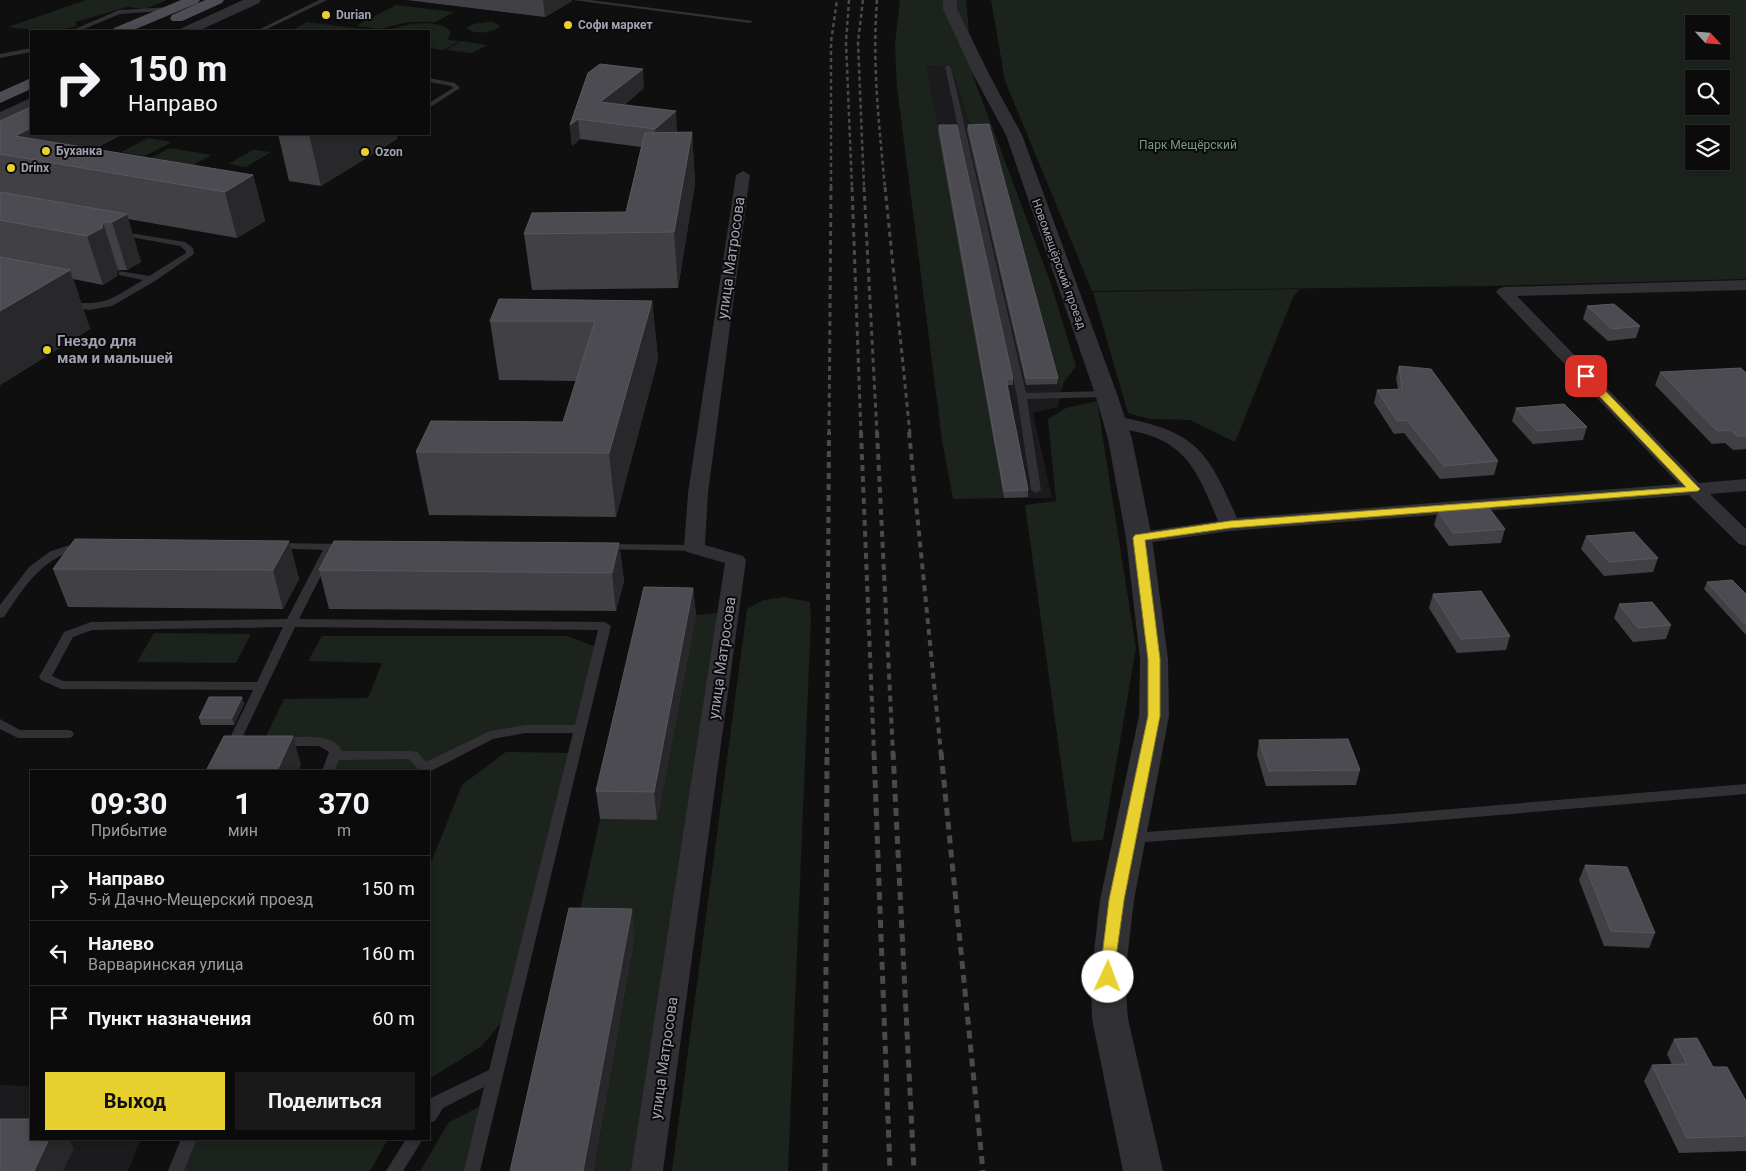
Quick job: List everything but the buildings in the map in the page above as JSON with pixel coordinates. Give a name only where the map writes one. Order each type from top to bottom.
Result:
[{"type":"main road","points":[[121,30],[193,0]]},
{"type":"main road","points":[[148,30],[217,0]]},
{"type":"main road","points":[[0,83],[30,70]]},
{"type":"main road","points":[[0,98],[30,83]]},
{"type":"street","name":"Новомещёрский проезд","points":[[950,0],[950,10],[982,76],[1014,135],[1106,394],[1115,422],[1139,538],[1154,659],[1154,716],[1128,838],[1111,938],[1109,1003],[1110,1019],[1143,1171]]},
{"type":"street","points":[[189,30],[254,1]]},
{"type":"street","points":[[0,109],[30,98]]},
{"type":"street","points":[[0,118],[30,103]]},
{"type":"street","name":"улица Матросова","points":[[647,1171],[736,560],[694,548],[699,484],[743,175]]},
{"type":"street","points":[[1746,284],[1504,292],[1694,489],[1746,540]]},
{"type":"street","points":[[1115,422],[1143,426],[1166,433],[1187,446],[1207,471],[1230,525]]},
{"type":"street","points":[[1139,538],[1230,525],[1746,484]]},
{"type":"lane","points":[[261,30],[324,0]]},
{"type":"lane","points":[[576,0],[598,1],[750,21]]},
{"type":"lane","points":[[81,30],[78,29],[119,12],[174,8]]},
{"type":"lane","points":[[0,56],[30,50]]},
{"type":"lane","points":[[948,67],[1022,396],[1036,490]]},
{"type":"lane","points":[[430,80],[453,84],[457,88],[430,105]]},
{"type":"lane","points":[[59,303],[89,307],[109,304],[190,254],[190,250],[182,244],[107,231]]},
{"type":"lane","points":[[122,273],[152,279]]},
{"type":"lane","points":[[1022,396],[1106,394]]},
{"type":"lane","points":[[0,614],[26,575],[44,560],[76,546],[92,543]]},
{"type":"lane","points":[[261,546],[360,547]]},
{"type":"lane","points":[[592,547],[694,548]]},
{"type":"lane","points":[[328,770],[336,751],[322,742],[234,742],[291,623],[330,548]]},
{"type":"lane","points":[[262,686],[61,685],[45,677],[68,635],[92,626],[291,623],[605,626],[472,1171]]},
{"type":"lane","points":[[0,723],[18,734],[68,734]]},
{"type":"lane","points":[[335,756],[412,755],[424,769],[490,735],[525,729],[580,729]]},
{"type":"lane","points":[[1128,838],[1403,818],[1746,789]]},
{"type":"lane","points":[[430,1114],[437,1104],[496,1074]]},
{"type":"lane","points":[[176,1171],[189,1140]]},
{"type":"lane","points":[[394,1171],[414,1140]]},
{"type":"shaded area","points":[[927,65],[951,65],[971,130],[1061,391],[1058,407],[1033,413],[1052,498],[1004,498]]},
{"type":"shaded area","points":[[0,1085],[30,1086],[30,1140],[141,1140],[128,1171],[0,1171]]},
{"type":"green space","points":[[86,0],[167,0],[145,9],[127,7],[75,22],[77,26],[60,30],[8,27]]},
{"type":"green space","points":[[900,0],[966,0],[973,76],[1051,284],[1076,366],[1064,382],[1061,391],[971,130],[951,65],[927,65],[1004,498],[953,499],[942,440],[897,87],[895,44]]},
{"type":"green space","name":"Парк Мещёрский","points":[[991,0],[1746,0],[1746,279],[1487,286],[1092,291],[1005,81]]},
{"type":"green space","points":[[396,5],[454,12],[436,22],[408,22],[380,29],[356,26]]},
{"type":"green space","points":[[307,22],[371,30],[292,30]]},
{"type":"green space","points":[[493,22],[500,26],[486,32],[474,32],[466,28],[473,24]]},
{"type":"green space","points":[[410,24],[438,24],[451,32],[448,40],[459,41],[444,50],[430,48],[430,30],[388,30]]},
{"type":"green space","points":[[461,41],[487,45],[472,53],[446,50]]},
{"type":"green space","points":[[148,138],[172,142],[145,156],[121,152]]},
{"type":"green space","points":[[170,148],[212,155],[191,166],[149,159]]},
{"type":"green space","points":[[253,150],[271,152],[246,167],[228,164]]},
{"type":"green space","points":[[1300,289],[1293,297],[1235,442],[1190,420],[1150,419],[1128,413],[1093,292]]},
{"type":"green space","points":[[1097,401],[1136,648],[1103,840],[1072,842],[1025,505],[1056,501],[1048,419],[1066,408]]},
{"type":"green space","points":[[784,597],[810,602],[811,618],[788,1171],[672,1171],[747,609],[764,600]]},
{"type":"green space","points":[[728,612],[647,1171],[594,1171],[635,938],[574,937],[600,819],[657,820],[696,615]]},
{"type":"green space","points":[[154,633],[251,634],[236,663],[137,662]]},
{"type":"green space","points":[[322,636],[566,636],[600,648],[580,729],[490,735],[425,767],[424,770],[328,770],[336,751],[322,742],[263,742],[284,699],[368,698],[382,663],[308,661]]},
{"type":"green space","points":[[506,752],[574,753],[512,1009],[482,1046],[430,1078],[430,865],[462,785]]},
{"type":"green space","points":[[489,1102],[472,1171],[420,1171],[449,1122]]},
{"type":"green space","points":[[197,1140],[387,1140],[370,1171],[183,1171]]},
{"type":"railway","points":[[831,187],[831,42],[837,0]]},
{"type":"railway","points":[[849,0],[846,42],[852,188]]},
{"type":"railway","points":[[863,0],[858,42],[864,188]]},
{"type":"railway","points":[[877,0],[876,71],[885,188]]},
{"type":"railway","points":[[829,434],[831,187]]},
{"type":"railway","points":[[852,187],[861,434]]},
{"type":"railway","points":[[864,187],[877,434]]},
{"type":"railway","points":[[885,187],[910,434]]},
{"type":"railway","points":[[827,754],[829,432]]},
{"type":"railway","points":[[861,432],[874,754]]},
{"type":"railway","points":[[877,432],[893,754]]},
{"type":"railway","points":[[909,432],[941,754]]},
{"type":"railway","points":[[825,1171],[827,752]]},
{"type":"railway","points":[[874,752],[890,1171]]},
{"type":"railway","points":[[893,752],[914,1171]]},
{"type":"railway","points":[[941,752],[983,1171]]},
{"type":"place","name":"Durian","points":[[326,15]]},
{"type":"place","name":"Софи маркет","points":[[568,25]]},
{"type":"place","name":"Буханка","points":[[46,151]]},
{"type":"place","name":"Ozon","points":[[365,152]]},
{"type":"place","name":"Drinx","points":[[11,168]]},
{"type":"place","name":"Гнездо для мам и малышей","points":[[47,350]]},
{"type":"route","points":[[1108,977],[1116,900],[1154,716],[1154,659],[1139,538],[1230,525],[1694,489],[1586,376]]}]
